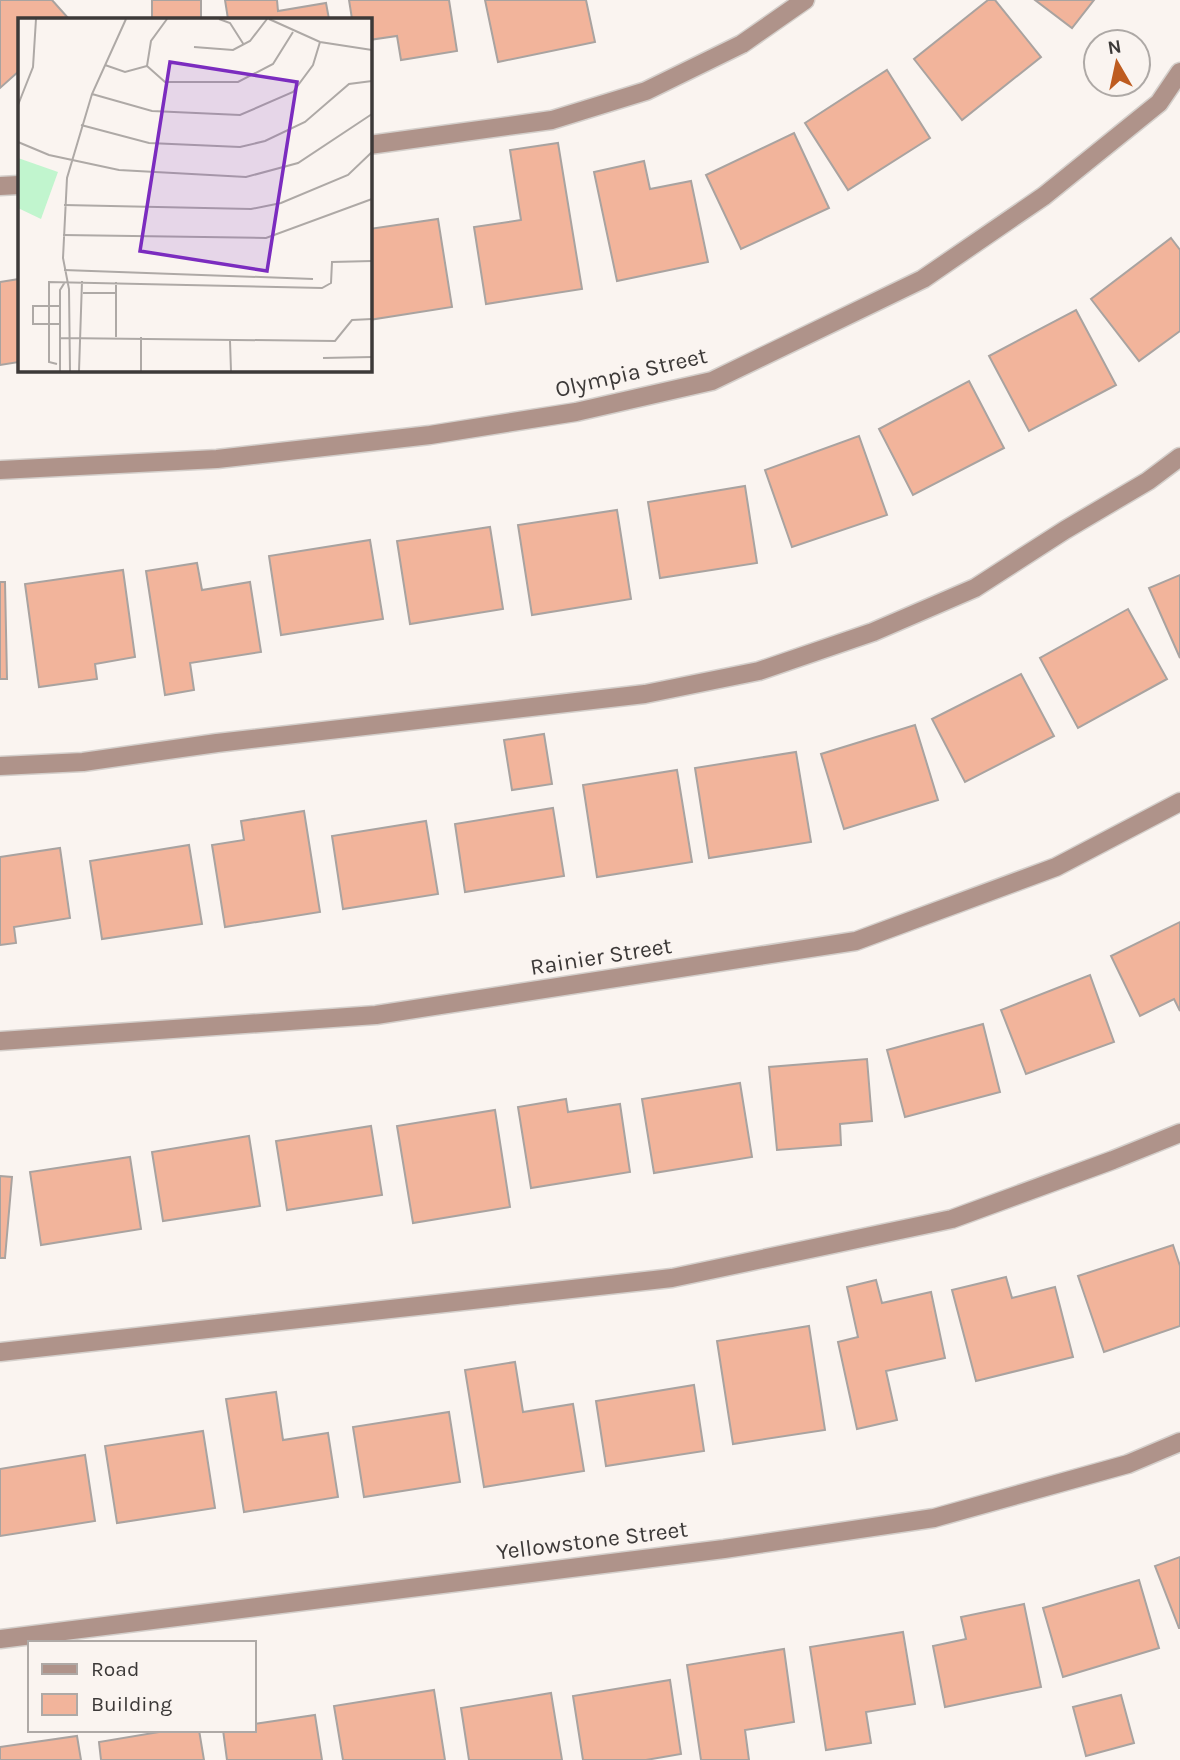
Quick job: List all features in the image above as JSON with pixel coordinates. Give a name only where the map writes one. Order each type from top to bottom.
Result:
[{"type":"street","points":[[371,145],[552,120],[646,91],[742,44],[804,0]]},
{"type":"street","name":"Olympia Street","points":[[0,470],[217,459],[430,435],[576,412],[712,381],[923,279],[1044,195],[1159,103],[1180,72]]},
{"type":"street","points":[[0,186],[18,185]]},
{"type":"street","points":[[0,766],[83,762],[217,743],[645,694],[759,671],[873,632],[975,587],[1148,481],[1180,457]]},
{"type":"street","name":"Rainier Street","points":[[0,1041],[376,1015],[856,941],[1056,867],[1180,802]]},
{"type":"street","points":[[0,1352],[672,1278],[952,1219],[1180,1133]]},
{"type":"street","name":"Yellowstone Street","points":[[0,1639],[724,1549],[934,1518],[1128,1464],[1180,1442]]},
{"type":"building","points":[[0,0],[52,0],[68,18],[18,18],[18,72],[0,88]]},
{"type":"building","points":[[152,0],[201,0],[201,18],[152,18]]},
{"type":"building","points":[[225,0],[277,0],[278,11],[326,3],[329,18],[228,18]]},
{"type":"building","points":[[349,0],[449,0],[457,51],[401,60],[397,36],[371,40],[371,18],[352,18]]},
{"type":"building","points":[[485,0],[586,0],[595,42],[498,62]]},
{"type":"building","points":[[988,0],[995,0],[1041,57],[962,120],[914,59]]},
{"type":"building","points":[[1035,0],[1094,0],[1072,28]]},
{"type":"building","points":[[887,70],[930,138],[848,190],[805,123]]},
{"type":"building","points":[[794,133],[829,208],[741,249],[706,175]]},
{"type":"building","points":[[558,143],[582,289],[486,304],[474,227],[521,220],[510,150]]},
{"type":"building","points":[[644,161],[650,189],[691,181],[708,262],[617,281],[594,172]]},
{"type":"building","points":[[438,219],[452,307],[371,320],[371,229]]},
{"type":"building","points":[[1171,238],[1180,250],[1180,331],[1139,361],[1091,299]]},
{"type":"building","points":[[18,279],[18,362],[0,365],[0,282]]},
{"type":"building","points":[[1076,310],[1116,385],[1029,431],[989,356]]},
{"type":"building","points":[[969,381],[1004,448],[913,495],[879,429]]},
{"type":"building","points":[[859,436],[887,515],[792,547],[765,470]]},
{"type":"building","points":[[745,486],[757,563],[660,578],[648,502]]},
{"type":"building","points":[[617,510],[631,599],[532,615],[518,525]]},
{"type":"building","points":[[490,527],[503,609],[410,624],[397,541]]},
{"type":"building","points":[[370,540],[383,619],[281,635],[269,556]]},
{"type":"building","points":[[197,563],[202,590],[250,582],[261,652],[190,663],[194,690],[165,695],[146,571]]},
{"type":"building","points":[[123,570],[135,657],[95,664],[97,679],[39,687],[25,584]]},
{"type":"building","points":[[1180,575],[1180,658],[1149,588]]},
{"type":"building","points":[[0,582],[5,582],[7,679],[0,679]]},
{"type":"building","points":[[1128,609],[1167,679],[1078,728],[1040,658]]},
{"type":"building","points":[[1021,674],[1054,736],[965,782],[932,719]]},
{"type":"building","points":[[915,725],[938,800],[844,829],[821,754]]},
{"type":"building","points":[[544,734],[552,784],[512,790],[504,740]]},
{"type":"building","points":[[796,752],[811,842],[709,858],[695,768]]},
{"type":"building","points":[[677,770],[692,862],[597,877],[583,785]]},
{"type":"building","points":[[553,808],[564,876],[465,892],[455,824]]},
{"type":"building","points":[[304,811],[320,912],[225,927],[212,845],[244,840],[241,821]]},
{"type":"building","points":[[426,821],[438,894],[343,909],[332,836]]},
{"type":"building","points":[[189,845],[202,924],[102,939],[90,861]]},
{"type":"building","points":[[60,848],[70,918],[14,927],[16,943],[0,945],[0,857]]},
{"type":"building","points":[[1180,922],[1180,1011],[1174,999],[1140,1016],[1111,956]]},
{"type":"building","points":[[1090,975],[1114,1042],[1026,1074],[1001,1010]]},
{"type":"building","points":[[983,1024],[1000,1092],[905,1117],[887,1050]]},
{"type":"building","points":[[867,1059],[872,1121],[840,1124],[841,1145],[777,1150],[769,1067]]},
{"type":"building","points":[[740,1083],[752,1157],[654,1173],[642,1099]]},
{"type":"building","points":[[566,1099],[568,1112],[620,1104],[630,1172],[531,1188],[518,1107]]},
{"type":"building","points":[[495,1110],[510,1207],[413,1223],[397,1126]]},
{"type":"building","points":[[371,1126],[382,1195],[287,1210],[276,1141]]},
{"type":"building","points":[[249,1136],[260,1206],[163,1221],[152,1152]]},
{"type":"building","points":[[130,1157],[141,1229],[41,1245],[30,1172]]},
{"type":"building","points":[[0,1176],[12,1177],[5,1258],[0,1258]]},
{"type":"building","points":[[1173,1245],[1180,1266],[1180,1326],[1104,1352],[1078,1276]]},
{"type":"building","points":[[1006,1277],[1012,1298],[1055,1287],[1073,1357],[976,1381],[952,1290]]},
{"type":"building","points":[[876,1280],[882,1303],[931,1292],[945,1358],[886,1371],[897,1420],[857,1429],[838,1342],[858,1337],[847,1287]]},
{"type":"building","points":[[809,1326],[825,1430],[733,1444],[717,1341]]},
{"type":"building","points":[[515,1362],[523,1412],[573,1404],[584,1471],[484,1487],[465,1370]]},
{"type":"building","points":[[694,1385],[704,1451],[606,1466],[596,1401]]},
{"type":"building","points":[[276,1392],[283,1440],[328,1433],[338,1497],[244,1512],[226,1399]]},
{"type":"building","points":[[449,1412],[460,1482],[364,1497],[353,1427]]},
{"type":"building","points":[[203,1431],[215,1508],[117,1523],[105,1446]]},
{"type":"building","points":[[85,1455],[95,1521],[0,1536],[0,1469]]},
{"type":"building","points":[[1180,1557],[1180,1628],[1179,1628],[1155,1566]]},
{"type":"building","points":[[1139,1580],[1159,1648],[1063,1677],[1043,1608]]},
{"type":"building","points":[[1024,1604],[1041,1687],[945,1707],[933,1646],[966,1639],[961,1617]]},
{"type":"building","points":[[903,1632],[915,1704],[866,1712],[871,1743],[826,1750],[810,1647]]},
{"type":"building","points":[[784,1649],[794,1722],[745,1730],[749,1760],[701,1760],[687,1665]]},
{"type":"building","points":[[670,1680],[681,1754],[646,1760],[583,1760],[573,1696]]},
{"type":"building","points":[[434,1690],[445,1760],[343,1760],[334,1706]]},
{"type":"building","points":[[551,1693],[562,1760],[469,1760],[461,1708]]},
{"type":"building","points":[[1121,1695],[1134,1743],[1086,1756],[1073,1707]]},
{"type":"building","points":[[315,1715],[322,1760],[227,1760],[223,1732],[256,1732],[256,1724]]},
{"type":"building","points":[[159,1732],[199,1732],[204,1760],[101,1760],[99,1742]]},
{"type":"building","points":[[77,1736],[81,1760],[0,1760],[0,1747]]}]
